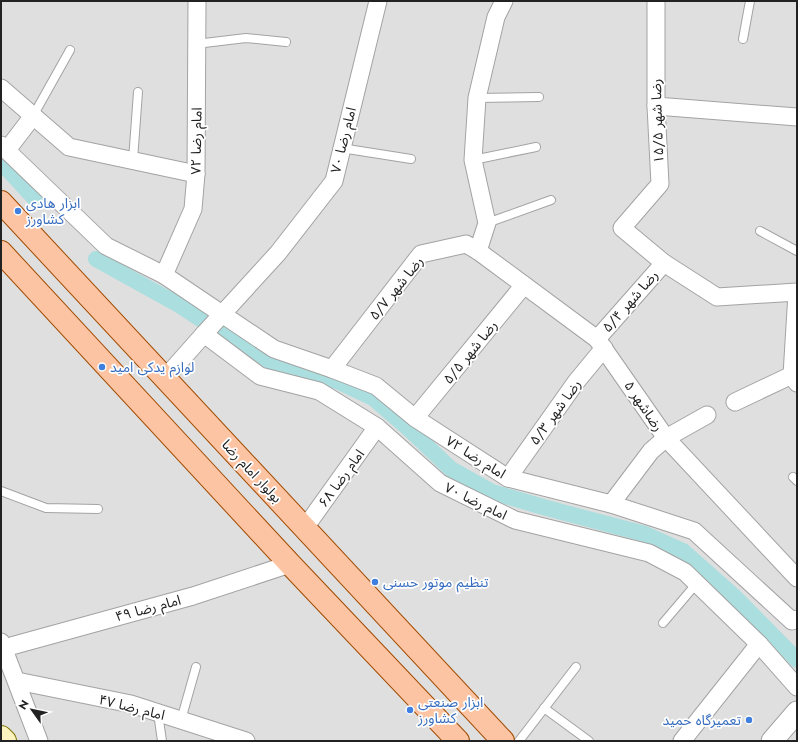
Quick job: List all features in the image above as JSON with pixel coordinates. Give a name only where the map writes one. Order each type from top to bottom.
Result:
[{"type":"main road","name":"بولوار امام رضا","points":[[1,202],[503,741]]},
{"type":"main road","points":[[1,252],[290,564],[458,741]]},
{"type":"main road","points":[[1,737],[5,741]]},
{"type":"street","name":"امام رضا ۷۲","points":[[164,275],[193,209],[196,174],[197,1]]},
{"type":"street","name":"امام رضا ۷۰","points":[[378,1],[334,181],[278,253],[204,334],[260,376],[319,391],[377,427],[440,483],[515,520],[649,553],[685,572],[759,644],[797,687]]},
{"type":"street","points":[[478,251],[487,223],[473,160],[477,98],[496,18],[504,1]]},
{"type":"street","name":"رضا شهر ۱۵/۵","points":[[656,1],[656,106],[660,184],[622,228],[664,263]]},
{"type":"street","points":[[1,88],[69,147],[196,174]]},
{"type":"street","points":[[656,106],[797,117]]},
{"type":"street","points":[[4,148],[33,116]]},
{"type":"street","name":"امام رضا ۷۲","points":[[4,148],[106,246],[164,275],[274,350],[332,369],[376,386],[415,418],[508,478],[611,504],[694,531],[794,620]]},
{"type":"street","name":"رضا شهر ۵/۷","points":[[332,369],[421,254],[466,244],[478,251]]},
{"type":"street","name":"رضاشهر ۵","points":[[478,251],[601,343],[666,438],[797,578]]},
{"type":"street","points":[[664,263],[717,297],[797,292],[794,379],[736,402]]},
{"type":"street","name":"رضا شهر ۵/۴","points":[[601,343],[664,263]]},
{"type":"street","name":"رضا شهر ۵/۵","points":[[415,418],[524,285]]},
{"type":"street","points":[[165,378],[204,334]]},
{"type":"street","name":"۵/۳ رضا شهر","points":[[508,478],[576,382],[601,343]]},
{"type":"street","points":[[611,504],[651,451],[666,438],[707,415]]},
{"type":"street","name":"امام رضا ۶۸","points":[[304,529],[377,427]]},
{"type":"street","name":"امام رضا ۴۹","points":[[2,646],[193,596],[290,564]]},
{"type":"street","points":[[682,741],[759,644]]},
{"type":"street","points":[[2,646],[39,741]]},
{"type":"street","name":"امام رضا ۴۷","points":[[17,682],[131,704],[246,741]]},
{"type":"street","points":[[772,741],[797,712]]},
{"type":"lane","points":[[743,39],[750,1]]},
{"type":"lane","points":[[196,44],[246,38],[286,42]]},
{"type":"lane","points":[[33,116],[70,50]]},
{"type":"lane","points":[[133,160],[138,92]]},
{"type":"lane","points":[[477,98],[540,97]]},
{"type":"lane","points":[[473,160],[536,147]]},
{"type":"lane","points":[[341,148],[411,160]]},
{"type":"lane","points":[[487,223],[551,200]]},
{"type":"lane","points":[[760,231],[797,251]]},
{"type":"lane","points":[[1,491],[46,508],[98,509]]},
{"type":"lane","points":[[663,622],[697,584]]},
{"type":"lane","points":[[181,720],[196,667]]},
{"type":"lane","points":[[519,741],[576,667]]},
{"type":"lane","points":[[544,708],[589,741]]},
{"type":"lane","points":[[158,713],[162,741]]},
{"type":"shaded area","points":[[1,1],[797,1],[797,741],[1,741]]},
{"type":"waterway","points":[[1,162],[37,201]]},
{"type":"waterway","points":[[96,259],[179,305],[248,350],[271,362],[337,381],[373,398],[410,430],[451,469],[492,492],[645,534],[683,551],[735,597],[797,660]]},
{"type":"place","name":"ابزار هادی کشاورز","points":[[18,211]]},
{"type":"place","name":"لوازم یدکی امید","points":[[102,367]]},
{"type":"place","name":"تنظیم موتور حسنی","points":[[375,582]]},
{"type":"place","name":"ابزار صنعتی کشاورز","points":[[410,710]]},
{"type":"place","name":"تعمیرگاه حمید","points":[[749,720]]}]
